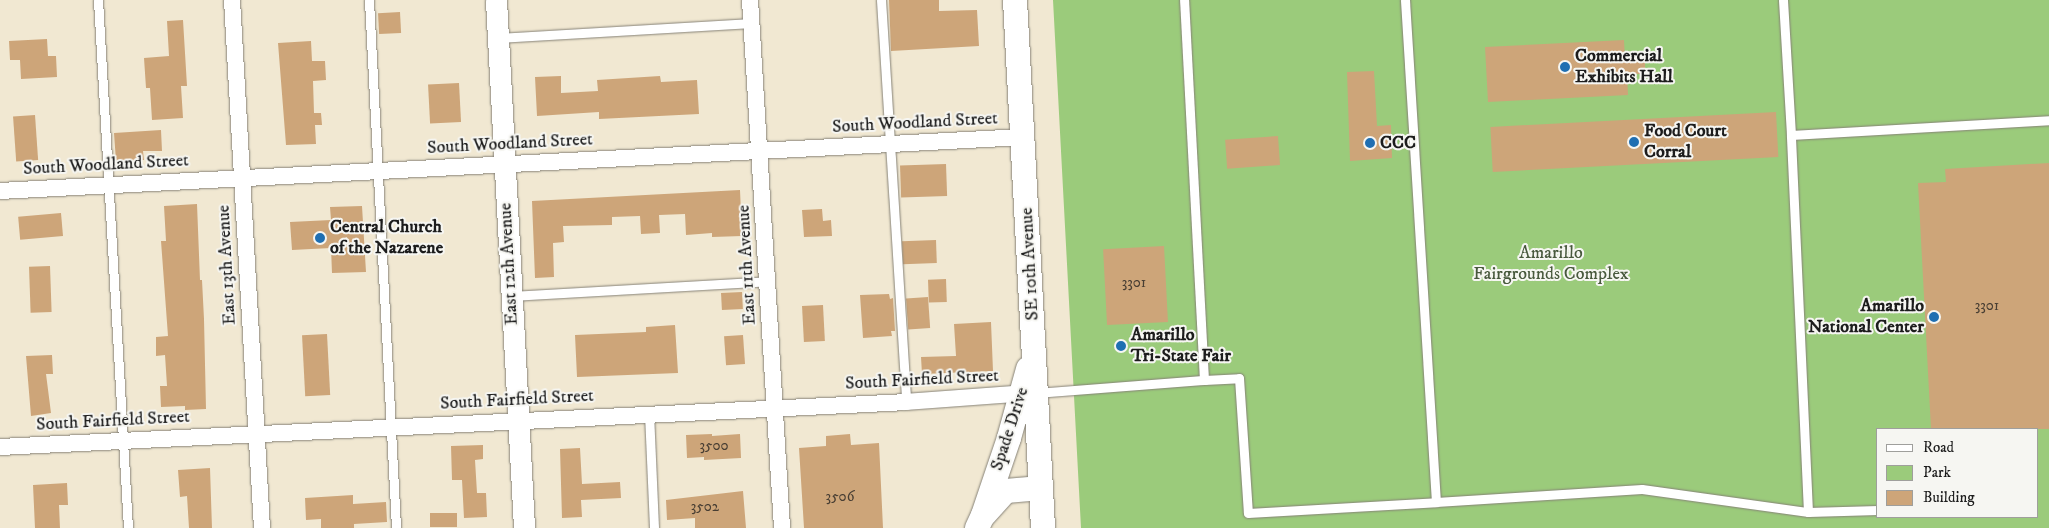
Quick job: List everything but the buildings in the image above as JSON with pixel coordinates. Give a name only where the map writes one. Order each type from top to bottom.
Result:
[{"type":"main road","name":"SE 10th Avenue","points":[[1016,0],[1034,343]]},
{"type":"main road","name":"Spade Drive","points":[[980,522],[1030,393],[1034,343]]},
{"type":"main road","points":[[1030,393],[1041,488],[1043,528]]},
{"type":"main road","name":"Spade Drive","points":[[980,522],[1001,494],[1041,488]]},
{"type":"street","name":"East 13th Avenue","points":[[232,0],[262,528]]},
{"type":"street","name":"East 12th Avenue","points":[[496,0],[524,528]]},
{"type":"street","name":"East 11th Avenue","points":[[750,0],[782,528]]},
{"type":"street","name":"South Woodland Street","points":[[0,191],[1023,137]]},
{"type":"street","name":"South Fairfield Street","points":[[0,448],[518,420],[906,402],[1030,393]]},
{"type":"lane","points":[[98,0],[107,185],[128,528]]},
{"type":"lane","points":[[369,0],[396,528]]},
{"type":"lane","points":[[881,0],[906,402]]},
{"type":"lane","points":[[1184,0],[1204,380]]},
{"type":"lane","points":[[1405,0],[1436,502]]},
{"type":"lane","points":[[1783,0],[1808,512]]},
{"type":"lane","points":[[498,38],[752,23]]},
{"type":"lane","points":[[1790,135],[2049,120]]},
{"type":"lane","points":[[511,296],[768,281]]},
{"type":"lane","points":[[1030,393],[1239,378],[1248,513],[1642,489],[1808,512],[1876,510]]},
{"type":"lane","points":[[649,414],[654,528]]},
{"type":"green space","name":"Amarillo Fairgrounds Complex","points":[[1053,0],[2049,0],[2049,528],[1081,528]]},
{"type":"place","name":"Commercial Exhibits Hall","points":[[1565,67]]},
{"type":"place","name":"Food Court Corral","points":[[1634,142]]},
{"type":"place","name":"CCC","points":[[1370,143]]},
{"type":"place","name":"Central Church of the Nazarene","points":[[320,238]]},
{"type":"place","name":"Amarillo National Center","points":[[1934,317]]},
{"type":"place","name":"Amarillo Tri-State Fair","points":[[1121,346]]}]
